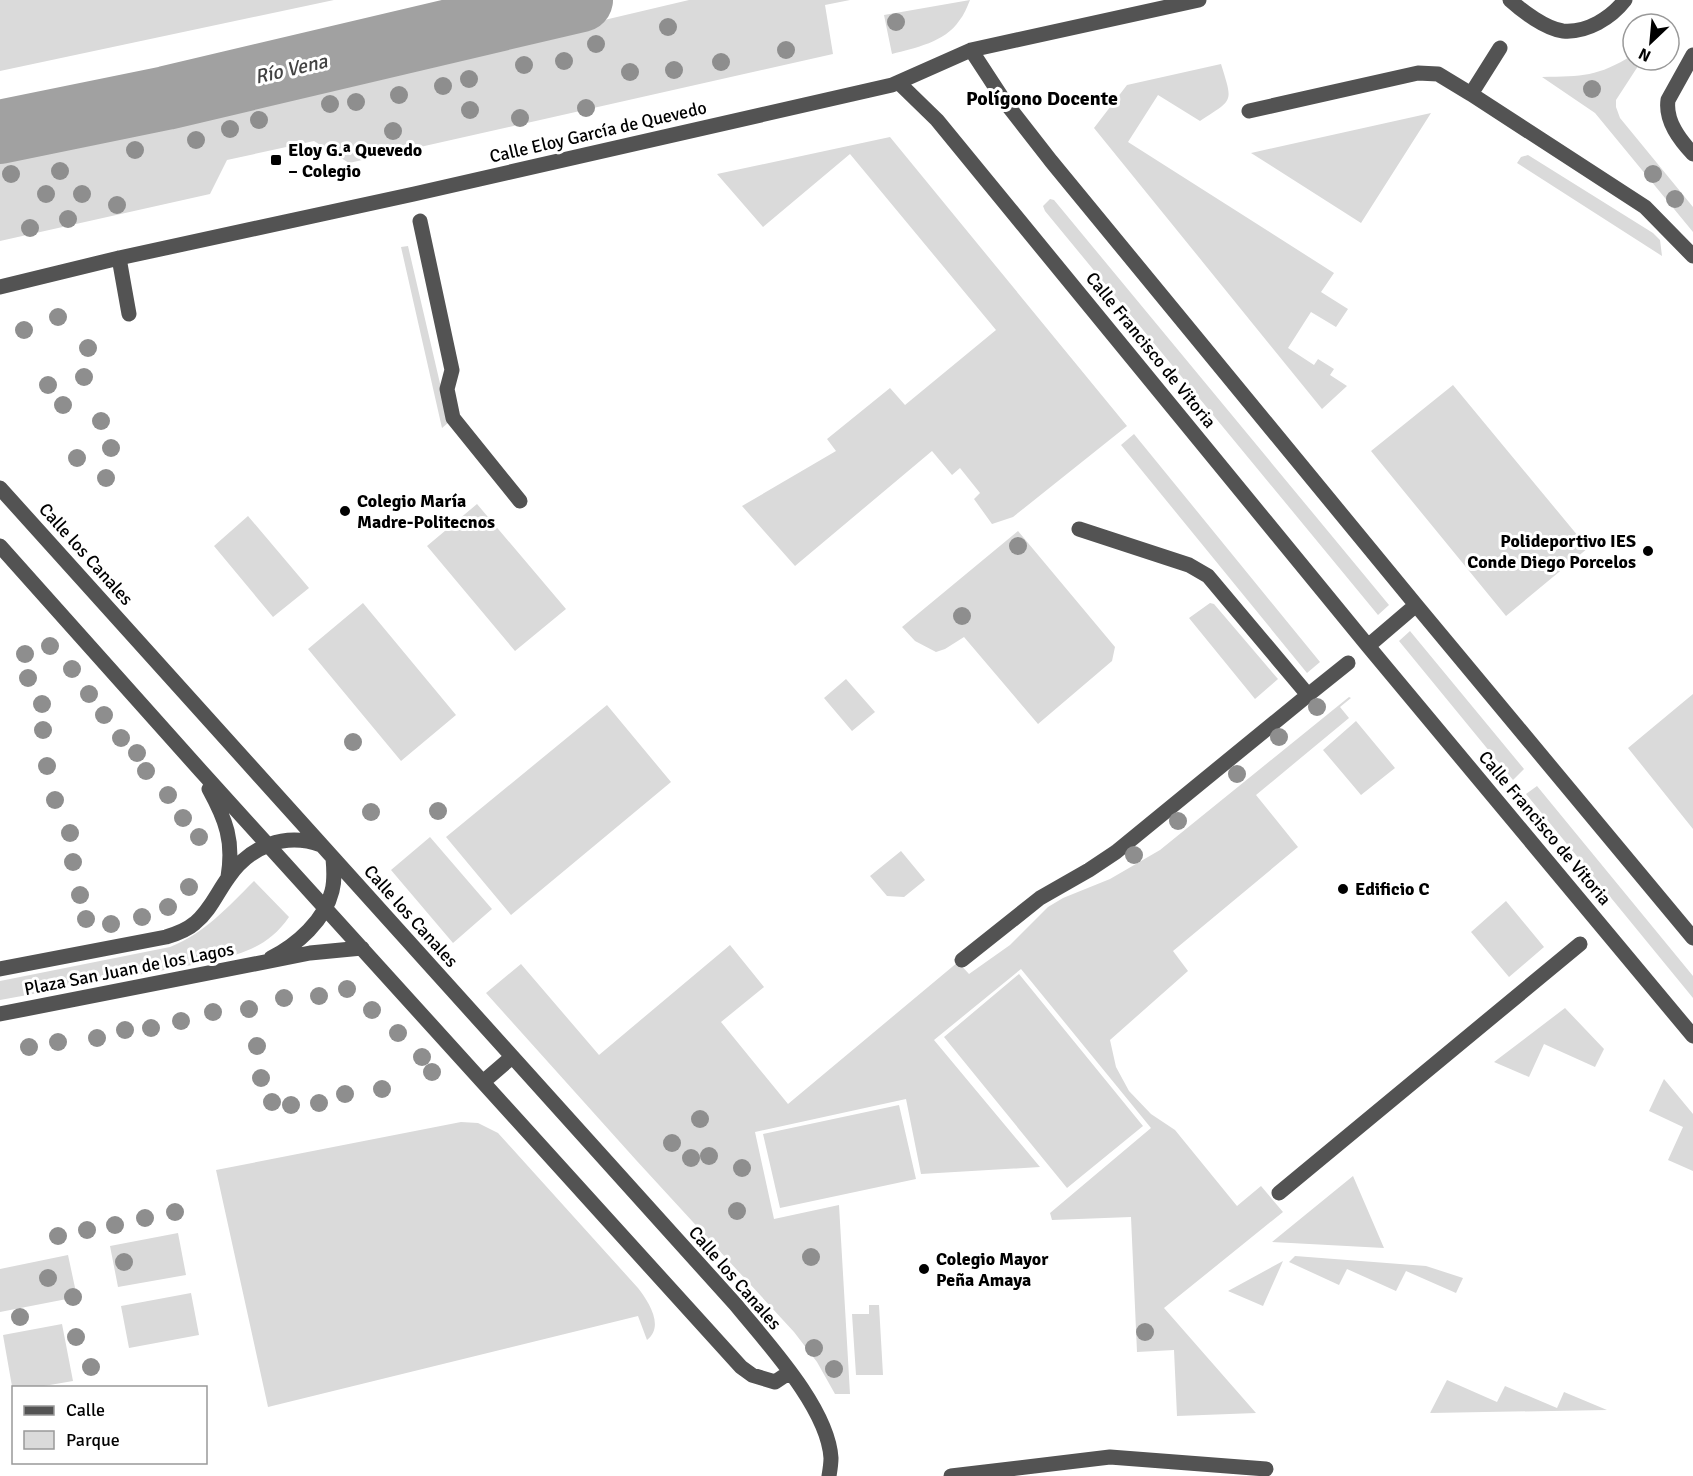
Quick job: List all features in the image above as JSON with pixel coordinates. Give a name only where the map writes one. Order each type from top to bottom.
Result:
[{"type":"street","name":"Calle Eloy García de Quevedo","points":[[0,287],[119,258],[899,83],[971,50],[1199,0]]},
{"type":"street","points":[[1510,0],[1523,12],[1563,31],[1590,28],[1617,10],[1625,0]]},
{"type":"street","points":[[1471,94],[1500,48]]},
{"type":"street","points":[[971,50],[1005,102],[1051,161],[1693,938]]},
{"type":"street","points":[[1693,55],[1668,100],[1667,108],[1669,119],[1682,142],[1693,154]]},
{"type":"street","points":[[1249,111],[1418,73],[1438,74],[1645,207],[1693,256]]},
{"type":"street","name":"Calle Francisco de Vitoria","points":[[899,83],[937,120],[1368,646],[1693,1036]]},
{"type":"street","points":[[420,221],[452,370],[447,389],[453,418],[520,501]]},
{"type":"street","points":[[119,258],[129,314]]},
{"type":"street","name":"Calle los Canales","points":[[0,488],[736,1305],[790,1372],[814,1410],[828,1439],[831,1459],[829,1476]]},
{"type":"street","points":[[1079,530],[1190,565],[1208,576],[1308,695]]},
{"type":"street","points":[[0,546],[741,1367],[752,1375],[775,1382],[790,1372]]},
{"type":"street","points":[[1368,646],[1416,605]]},
{"type":"street","points":[[962,960],[1040,898],[1116,852],[1348,663]]},
{"type":"street","name":"Plaza San Juan de los Lagos","points":[[200,770],[222,813],[230,837],[231,859],[228,877]]},
{"type":"street","name":"Plaza San Juan de los Lagos","points":[[0,969],[166,937],[181,932],[195,923],[207,910],[228,877],[238,866],[267,844],[293,839],[307,840],[321,845]]},
{"type":"street","name":"Plaza San Juan de los Lagos","points":[[265,962],[302,936],[326,907],[333,884],[333,858]]},
{"type":"street","points":[[1279,1193],[1580,944]]},
{"type":"street","name":"Plaza San Juan de los Lagos","points":[[0,1014],[310,953],[362,948]]},
{"type":"street","points":[[483,1082],[512,1057]]},
{"type":"street","points":[[951,1476],[1110,1457],[1266,1469]]},
{"type":"green space","points":[[0,0],[334,0],[0,71]]},
{"type":"green space","points":[[689,0],[850,0],[825,5],[833,54],[349,163],[314,141],[227,160],[210,194],[0,241],[0,156],[388,71]]},
{"type":"green space","points":[[970,0],[961,19],[946,34],[929,43],[892,54],[884,15]]},
{"type":"green space","points":[[1620,62],[1621,72],[1634,72],[1616,100],[1620,118],[1693,207],[1693,232],[1595,113],[1542,77],[1589,74]]},
{"type":"green space","points":[[1221,64],[1229,93],[1225,104],[1200,121],[1158,95],[1128,142],[1334,273],[1321,292],[1348,309],[1336,327],[1311,312],[1288,348],[1314,365],[1318,359],[1334,369],[1330,375],[1347,386],[1322,409],[1094,128],[1127,85]]},
{"type":"green space","points":[[1431,113],[1361,223],[1251,153]]},
{"type":"green space","points":[[890,137],[1127,426],[1013,517],[992,524],[974,499],[980,493],[960,468],[952,475],[932,451],[795,566],[742,506],[836,451],[827,439],[890,388],[905,405],[996,330],[850,154],[763,227],[717,174]]},
{"type":"green space","points":[[1528,155],[1653,233],[1660,240],[1662,256],[1517,163],[1521,157]]},
{"type":"green space","points":[[1050,199],[1054,200],[1389,605],[1378,615],[1045,211],[1043,206]]},
{"type":"green space","points":[[408,246],[449,422],[442,428],[401,247]]},
{"type":"green space","points":[[1453,385],[1588,548],[1506,616],[1371,451]]},
{"type":"green space","points":[[1134,434],[1320,662],[1307,673],[1121,445]]},
{"type":"green space","points":[[477,504],[566,609],[515,651],[427,546]]},
{"type":"green space","points":[[248,516],[309,588],[273,617],[214,546]]},
{"type":"green space","points":[[1018,531],[1115,647],[1112,661],[1038,724],[964,637],[936,652],[915,641],[902,627]]},
{"type":"green space","points":[[363,603],[456,715],[401,761],[308,649]]},
{"type":"green space","points":[[1210,603],[1214,604],[1278,679],[1255,699],[1189,618]]},
{"type":"green space","points":[[1410,631],[1524,769],[1513,780],[1399,641]]},
{"type":"green space","points":[[846,679],[875,712],[852,731],[824,698]]},
{"type":"green space","points":[[1693,694],[1693,829],[1628,748]]},
{"type":"green space","points":[[1349,697],[1351,698],[1340,707],[1349,718],[1256,795],[1298,847],[1173,951],[1188,971],[1110,1040],[1116,1067],[1129,1091],[1151,1114],[1175,1130],[1237,1206],[1261,1186],[1283,1212],[1164,1308],[1256,1413],[1177,1416],[1174,1350],[1137,1352],[1131,1217],[1052,1220],[1050,1213],[1151,1128],[1021,969],[934,1040],[1040,1167],[921,1174],[906,1099],[755,1132],[774,1219],[839,1205],[850,1394],[835,1394],[817,1362],[794,1332],[486,993],[521,964],[599,1055],[730,945],[764,987],[721,1022],[788,1104],[958,962],[969,974],[1010,945],[1048,907],[1063,898],[1110,879],[1160,850]]},
{"type":"green space","points":[[607,705],[671,782],[511,915],[446,837]]},
{"type":"green space","points":[[1356,721],[1395,768],[1361,795],[1323,750]]},
{"type":"green space","points":[[1537,786],[1693,976],[1693,998],[1526,794]]},
{"type":"green space","points":[[430,837],[492,909],[453,943],[391,870]]},
{"type":"green space","points":[[901,851],[925,880],[904,897],[887,896],[870,876]]},
{"type":"green space","points":[[254,881],[289,917],[273,935],[256,947],[214,961],[0,1000],[0,981],[170,947],[183,941],[205,927]]},
{"type":"green space","points":[[1506,901],[1544,947],[1509,977],[1471,932]]},
{"type":"green space","points":[[1019,974],[1143,1126],[1067,1188],[944,1037]]},
{"type":"green space","points":[[1565,1008],[1604,1049],[1595,1067],[1544,1044],[1529,1077],[1494,1062]]},
{"type":"green space","points":[[1664,1079],[1693,1114],[1693,1171],[1668,1160],[1683,1127],[1649,1111]]},
{"type":"green space","points":[[899,1105],[916,1179],[780,1208],[763,1134]]},
{"type":"green space","points":[[461,1122],[478,1123],[498,1133],[638,1288],[653,1314],[655,1328],[652,1334],[647,1340],[638,1316],[268,1407],[216,1170]]},
{"type":"green space","points":[[1353,1176],[1384,1248],[1272,1242]]},
{"type":"green space","points":[[178,1233],[186,1275],[118,1287],[110,1246]]},
{"type":"green space","points":[[68,1255],[77,1297],[0,1312],[0,1269]]},
{"type":"green space","points":[[1295,1256],[1426,1266],[1463,1278],[1456,1293],[1406,1271],[1396,1291],[1347,1269],[1339,1285],[1289,1262]]},
{"type":"green space","points":[[1283,1261],[1263,1306],[1228,1291]]},
{"type":"green space","points":[[191,1293],[199,1335],[129,1348],[121,1306]]},
{"type":"green space","points":[[869,1305],[879,1305],[883,1375],[856,1375],[852,1314],[869,1314]]},
{"type":"green space","points":[[62,1324],[73,1381],[44,1386],[12,1386],[3,1335]]},
{"type":"green space","points":[[1447,1380],[1497,1402],[1505,1386],[1557,1408],[1564,1392],[1607,1410],[1430,1413]]},
{"type":"waterway","name":"Río Vena","points":[[0,132],[166,98],[581,0]]},
{"type":"place","name":"Eloy G.ª Quevedo – Colegio","points":[[276,160]]},
{"type":"place","name":"Colegio María Madre-Politecnos","points":[[345,511]]},
{"type":"place","name":"Polideportivo IES Conde Diego Porcelos","points":[[1648,551]]},
{"type":"place","name":"Edificio C","points":[[1343,889]]},
{"type":"place","name":"Colegio Mayor Peña Amaya","points":[[924,1269]]},
{"type":"district","name":"Polígono Docente","points":[[1042,98]]}]
